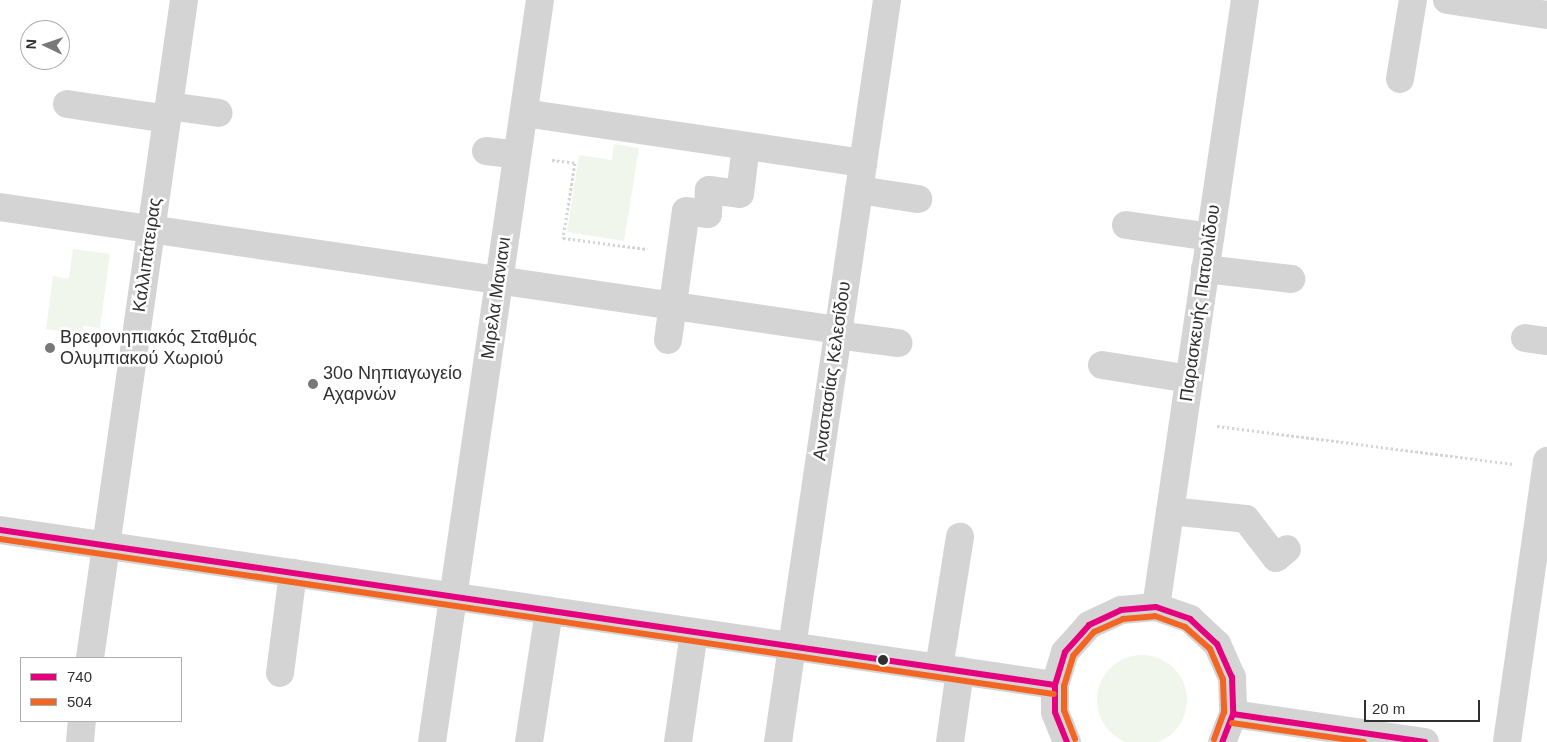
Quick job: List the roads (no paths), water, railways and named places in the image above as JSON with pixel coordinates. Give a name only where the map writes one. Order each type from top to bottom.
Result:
[{"type":"street","name":"Καλλιπάτειρας","points":[[90,657],[104,545],[184,0]]},
{"type":"street","name":"Μιρελα Μανιανι","points":[[432,742],[540,0]]},
{"type":"street","name":"Αναστασίας Κελεσίδου","points":[[778,742],[887,0]]},
{"type":"street","name":"Παρασκευής Πατουλίδου","points":[[1156,607],[1245,0]]},
{"type":"street","points":[[1400,79],[1413,0]]},
{"type":"street","points":[[1447,0],[1547,15]]},
{"type":"street","points":[[67,104],[168,112],[218,113]]},
{"type":"street","points":[[524,113],[863,163]]},
{"type":"street","points":[[668,340],[686,211],[708,214],[709,190],[740,194],[746,146]]},
{"type":"street","points":[[486,152],[517,155]]},
{"type":"street","points":[[859,190],[918,199]]},
{"type":"street","points":[[0,207],[673,306],[898,343]]},
{"type":"street","points":[[1126,224],[1210,237]]},
{"type":"street","points":[[1205,269],[1291,279]]},
{"type":"street","points":[[1102,365],[1189,378]]},
{"type":"street","points":[[1507,742],[1541,538],[1546,465]]},
{"type":"street","points":[[1170,511],[1246,519],[1276,558],[1287,549]]},
{"type":"street","points":[[0,530],[1054,685]]},
{"type":"street","points":[[950,742],[950,670],[960,537]]},
{"type":"street","points":[[280,673],[293,573]]},
{"type":"street","points":[[1067,742],[1055,712],[1054,685],[1065,652],[1089,625],[1121,610],[1156,607],[1190,619],[1217,644],[1232,677],[1233,714],[1222,742]]},
{"type":"street","points":[[529,742],[548,611]]},
{"type":"street","points":[[678,742],[694,632]]},
{"type":"street","points":[[1233,714],[1354,737],[1425,742]]},
{"type":"street","points":[[80,742],[82,722]]},
{"type":"place","name":"Βρεφονηπιακός Σταθμός Ολυμπιακού Χωριού","points":[[50,348]]},
{"type":"place","name":"30ο Νηπιαγωγείο Αχαρνών","points":[[313,384]]}]
